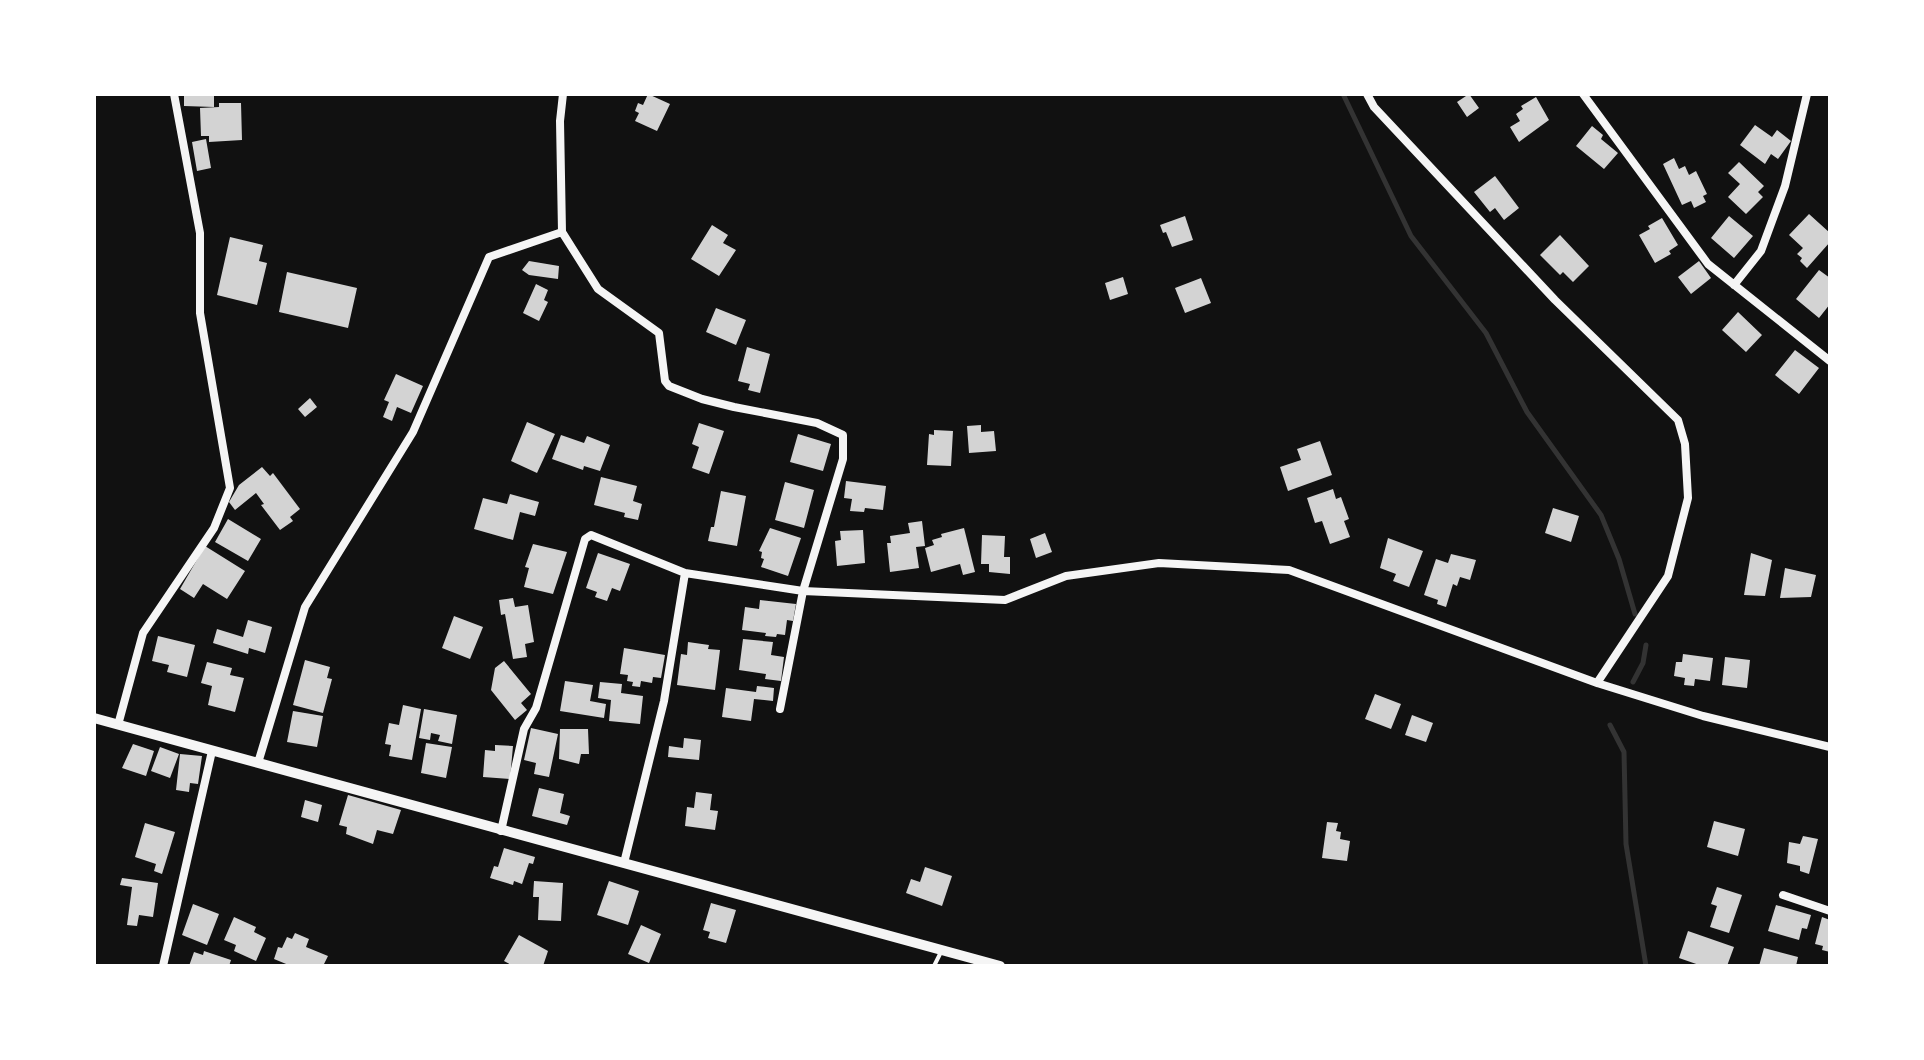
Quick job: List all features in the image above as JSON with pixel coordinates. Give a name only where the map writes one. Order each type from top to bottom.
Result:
[{"type":"street","points":[[118,725],[143,633],[214,528],[230,488],[200,313],[200,233],[174,94]]},
{"type":"street","points":[[563,94],[560,121],[562,232],[598,289],[659,333],[663,372],[669,386],[723,404],[817,423],[843,435],[843,459],[803,591],[780,709]]},
{"type":"street","points":[[1367,94],[1374,107],[1555,300],[1678,420],[1685,444],[1688,498],[1668,576],[1597,683]]},
{"type":"street","points":[[1583,94],[1708,264],[1830,361]]},
{"type":"street","points":[[1734,285],[1761,251],[1785,186],[1807,94]]},
{"type":"street","points":[[258,763],[305,607],[413,432],[489,257],[562,232]]},
{"type":"street","points":[[501,831],[524,729],[536,708],[585,539],[591,535],[685,573],[803,591],[1005,600],[1066,576],[1159,563],[1289,570],[1597,683],[1703,716],[1830,747]]},
{"type":"street","points":[[624,863],[664,701],[685,573]]},
{"type":"street","points":[[94,718],[1000,966]]},
{"type":"street","points":[[163,966],[212,751]]},
{"type":"street","points":[[1783,895],[1830,911]]},
{"type":"lane","points":[[934,966],[942,950]]},
{"type":"building","points":[[184,94],[214,94],[214,107],[184,106]]},
{"type":"building","points":[[648,94],[670,104],[657,131],[635,121],[639,113],[635,111],[638,103],[643,105]]},
{"type":"building","points":[[1469,94],[1479,108],[1467,117],[1457,102]]},
{"type":"building","points":[[1536,97],[1549,120],[1519,142],[1510,127],[1520,121],[1516,114],[1523,109],[1521,106]]},
{"type":"building","points":[[219,103],[241,103],[242,140],[209,142],[209,136],[201,136],[200,108],[219,107]]},
{"type":"building","points":[[1755,125],[1772,137],[1777,130],[1791,141],[1778,159],[1771,154],[1765,164],[1740,145]]},
{"type":"building","points":[[1592,126],[1603,135],[1601,139],[1618,153],[1604,169],[1576,146]]},
{"type":"building","points":[[206,139],[211,168],[197,171],[192,142]]},
{"type":"building","points":[[1674,158],[1679,169],[1685,166],[1689,175],[1696,171],[1707,194],[1703,196],[1706,202],[1694,208],[1691,201],[1682,205],[1663,164]]},
{"type":"building","points":[[1739,162],[1764,186],[1758,192],[1763,197],[1746,214],[1728,197],[1740,184],[1728,173]]},
{"type":"building","points":[[1495,176],[1519,208],[1504,220],[1495,208],[1490,212],[1474,192]]},
{"type":"building","points":[[1809,214],[1830,233],[1830,242],[1807,268],[1797,254],[1803,248],[1789,235]]},
{"type":"building","points":[[1185,216],[1193,240],[1172,247],[1160,225]]},
{"type":"building","points":[[1729,216],[1753,236],[1734,258],[1711,238]]},
{"type":"building","points":[[1662,218],[1678,245],[1669,251],[1671,254],[1655,263],[1639,235]]},
{"type":"building","points":[[712,225],[728,235],[723,243],[736,250],[719,276],[691,259]]},
{"type":"building","points":[[1560,235],[1589,266],[1573,282],[1563,272],[1560,275],[1540,255]]},
{"type":"building","points":[[230,237],[263,245],[259,261],[267,263],[257,305],[217,295]]},
{"type":"building","points":[[529,261],[559,266],[558,279],[529,275],[522,270]]},
{"type":"building","points":[[1699,261],[1711,278],[1691,294],[1678,277]]},
{"type":"building","points":[[1819,270],[1830,278],[1830,304],[1819,318],[1796,299]]},
{"type":"building","points":[[287,272],[357,288],[348,328],[279,312]]},
{"type":"building","points":[[1123,277],[1128,294],[1110,300],[1105,283]]},
{"type":"building","points":[[1201,278],[1211,303],[1185,313],[1175,288]]},
{"type":"building","points":[[536,284],[548,290],[544,300],[548,302],[539,321],[523,313]]},
{"type":"building","points":[[716,308],[746,320],[736,345],[706,332]]},
{"type":"building","points":[[1738,312],[1762,335],[1746,352],[1722,330]]},
{"type":"building","points":[[747,347],[770,354],[760,393],[748,390],[750,384],[738,381]]},
{"type":"building","points":[[1795,350],[1819,368],[1799,394],[1775,375]]},
{"type":"building","points":[[396,374],[423,386],[411,413],[397,407],[392,421],[383,417],[389,402],[384,400]]},
{"type":"building","points":[[310,398],[317,407],[305,417],[298,409]]},
{"type":"building","points":[[527,422],[555,434],[537,473],[511,461]]},
{"type":"building","points":[[699,423],[724,431],[709,474],[692,468],[699,447],[692,444]]},
{"type":"building","points":[[981,425],[981,432],[994,431],[996,451],[969,453],[967,426]]},
{"type":"building","points":[[934,430],[953,431],[951,466],[927,465],[929,434],[934,435]]},
{"type":"building","points":[[798,434],[831,444],[823,471],[790,462]]},
{"type":"building","points":[[561,435],[584,443],[587,436],[610,445],[600,471],[584,466],[583,470],[552,459]]},
{"type":"building","points":[[1320,441],[1332,475],[1288,491],[1280,467],[1301,460],[1297,449]]},
{"type":"building","points":[[262,467],[270,476],[273,473],[300,509],[290,517],[293,521],[280,530],[256,493],[235,510],[229,502],[239,485]]},
{"type":"building","points":[[601,477],[637,486],[633,501],[642,504],[638,520],[624,517],[625,513],[594,505]]},
{"type":"building","points":[[846,481],[886,486],[883,510],[865,508],[864,512],[850,511],[852,499],[844,498]]},
{"type":"building","points":[[785,482],[814,490],[804,528],[775,520]]},
{"type":"building","points":[[1333,489],[1336,499],[1341,497],[1349,519],[1344,521],[1350,537],[1330,544],[1322,521],[1315,523],[1307,498]]},
{"type":"building","points":[[721,491],[746,496],[737,546],[708,541]]},
{"type":"building","points":[[510,494],[539,502],[535,516],[520,512],[513,540],[474,529],[483,498],[507,504]]},
{"type":"building","points":[[1553,508],[1579,516],[1571,542],[1545,533]]},
{"type":"building","points":[[228,519],[261,539],[248,561],[215,542]]},
{"type":"building","points":[[922,521],[925,546],[916,547],[919,568],[890,572],[887,543],[891,543],[890,536],[910,533],[908,523]]},
{"type":"building","points":[[770,528],[801,538],[788,576],[761,567],[764,559],[759,551]]},
{"type":"building","points":[[964,528],[975,572],[963,575],[960,564],[931,572],[925,548],[934,545],[932,540],[942,537],[941,534]]},
{"type":"building","points":[[863,530],[865,563],[837,566],[835,541],[841,540],[840,531]]},
{"type":"building","points":[[1045,533],[1052,552],[1036,558],[1030,539]]},
{"type":"building","points":[[982,535],[1005,536],[1004,557],[1010,557],[1010,574],[989,572],[989,564],[981,564]]},
{"type":"building","points":[[1388,538],[1423,551],[1409,587],[1393,581],[1396,574],[1380,568]]},
{"type":"building","points":[[533,544],[567,552],[553,594],[524,587],[529,568],[525,567]]},
{"type":"building","points":[[205,546],[245,571],[227,599],[203,584],[194,598],[180,589]]},
{"type":"building","points":[[598,553],[630,564],[620,591],[612,588],[607,601],[595,597],[597,592],[586,588]]},
{"type":"building","points":[[1751,553],[1772,560],[1765,596],[1744,595]]},
{"type":"building","points":[[1451,554],[1476,560],[1470,580],[1460,577],[1457,586],[1453,584],[1446,607],[1424,595],[1436,559],[1448,563]]},
{"type":"building","points":[[1785,568],[1816,575],[1811,597],[1780,598]]},
{"type":"building","points":[[513,598],[515,607],[528,605],[534,642],[525,644],[527,657],[513,659],[505,614],[501,615],[499,600]]},
{"type":"building","points":[[760,600],[796,604],[793,621],[787,620],[785,635],[765,636],[766,633],[742,630],[745,607],[759,609]]},
{"type":"building","points":[[454,616],[483,627],[470,659],[442,648]]},
{"type":"building","points":[[248,620],[272,627],[265,653],[249,648],[248,654],[213,643],[217,629],[243,637]]},
{"type":"building","points":[[158,636],[195,645],[187,677],[167,672],[169,665],[152,661]]},
{"type":"building","points":[[743,639],[773,642],[771,655],[784,657],[781,681],[765,679],[766,674],[739,670]]},
{"type":"building","points":[[688,642],[720,650],[715,690],[677,685],[681,654],[687,655]]},
{"type":"building","points":[[624,648],[665,655],[661,678],[653,677],[652,683],[641,681],[640,687],[632,686],[633,682],[627,681],[628,675],[620,674]]},
{"type":"building","points":[[1683,654],[1713,658],[1710,681],[1695,679],[1694,686],[1684,685],[1685,678],[1674,676],[1676,662],[1682,662]]},
{"type":"building","points":[[1725,657],[1750,660],[1747,688],[1722,685]]},
{"type":"building","points":[[305,660],[330,667],[327,678],[332,679],[323,713],[293,705]]},
{"type":"building","points":[[504,661],[531,694],[521,703],[527,710],[515,720],[491,690],[495,668]]},
{"type":"building","points":[[207,662],[232,668],[230,675],[244,678],[235,712],[208,705],[212,686],[201,683]]},
{"type":"building","points":[[565,681],[593,685],[590,701],[606,704],[604,718],[560,711]]},
{"type":"building","points":[[600,682],[622,684],[621,693],[643,696],[640,724],[609,721],[611,700],[598,698]]},
{"type":"building","points":[[757,686],[774,688],[773,701],[754,699],[751,721],[722,717],[726,688],[756,692]]},
{"type":"building","points":[[1375,694],[1401,704],[1391,729],[1365,719]]},
{"type":"building","points":[[403,705],[421,709],[412,760],[389,756],[391,745],[385,744],[389,723],[399,725]]},
{"type":"building","points":[[424,709],[457,715],[452,744],[438,741],[440,735],[431,733],[430,740],[419,738]]},
{"type":"building","points":[[293,711],[323,716],[317,747],[287,742]]},
{"type":"building","points":[[1412,715],[1433,723],[1426,742],[1405,735]]},
{"type":"building","points":[[531,728],[558,734],[549,777],[534,774],[536,763],[524,760]]},
{"type":"building","points":[[560,729],[588,729],[589,754],[581,754],[579,764],[559,759]]},
{"type":"building","points":[[684,738],[701,740],[699,760],[668,757],[669,746],[683,748]]},
{"type":"building","points":[[426,743],[452,747],[446,778],[421,773]]},
{"type":"building","points":[[133,744],[154,751],[146,776],[122,768]]},
{"type":"building","points":[[495,745],[513,746],[510,779],[483,777],[485,750],[495,751]]},
{"type":"building","points":[[160,747],[179,754],[170,778],[151,771]]},
{"type":"building","points":[[180,754],[202,756],[198,784],[190,783],[189,792],[176,790]]},
{"type":"building","points":[[539,788],[564,794],[560,813],[570,816],[567,825],[532,816]]},
{"type":"building","points":[[696,792],[712,794],[710,810],[718,811],[715,830],[685,826],[687,807],[694,808]]},
{"type":"building","points":[[348,795],[401,810],[393,834],[377,830],[373,844],[346,834],[347,827],[339,825]]},
{"type":"building","points":[[305,800],[322,805],[318,822],[301,817]]},
{"type":"building","points":[[1714,821],[1745,829],[1738,856],[1707,847]]},
{"type":"building","points":[[1327,822],[1338,823],[1336,831],[1341,832],[1340,839],[1350,841],[1347,861],[1322,858]]},
{"type":"building","points":[[145,823],[175,832],[162,874],[154,871],[156,864],[135,857]]},
{"type":"building","points":[[1803,836],[1818,839],[1809,874],[1800,871],[1800,866],[1787,863],[1789,842],[1800,844]]},
{"type":"building","points":[[504,848],[535,857],[533,864],[529,863],[522,884],[514,881],[513,885],[490,878],[494,866],[498,867]]},
{"type":"building","points":[[925,867],[952,876],[942,906],[906,893],[911,879],[920,882]]},
{"type":"building","points":[[122,878],[158,883],[153,917],[139,915],[137,926],[127,925],[132,887],[120,885]]},
{"type":"building","points":[[534,881],[563,883],[561,921],[538,920],[539,897],[533,897]]},
{"type":"building","points":[[609,881],[639,891],[628,925],[597,915]]},
{"type":"building","points":[[1717,887],[1742,895],[1729,933],[1710,927],[1717,906],[1711,904]]},
{"type":"building","points":[[711,903],[736,910],[726,943],[708,938],[710,932],[703,930]]},
{"type":"building","points":[[193,904],[219,914],[207,945],[182,935]]},
{"type":"building","points":[[1776,905],[1811,915],[1807,929],[1802,928],[1799,940],[1768,931]]},
{"type":"building","points":[[234,917],[256,927],[254,932],[266,938],[256,961],[234,951],[236,945],[224,940]]},
{"type":"building","points":[[1822,917],[1830,920],[1830,952],[1815,944]]},
{"type":"building","points":[[641,925],[661,934],[649,963],[628,954]]},
{"type":"building","points":[[1688,931],[1734,947],[1727,966],[1702,966],[1679,958]]},
{"type":"building","points":[[295,933],[309,939],[306,947],[328,956],[323,966],[291,966],[274,959],[278,947],[282,948],[287,937],[292,939]]},
{"type":"building","points":[[519,935],[548,951],[543,966],[513,966],[504,961]]},
{"type":"building","points":[[1764,948],[1798,957],[1796,966],[1759,966]]},
{"type":"building","points":[[204,951],[231,960],[229,966],[189,966],[194,952],[203,955]]},
{"type":"waterway","points":[[1343,94],[1411,236],[1486,333],[1527,412],[1601,515],[1619,559],[1635,614]]},
{"type":"waterway","points":[[1633,682],[1643,663],[1646,645]]},
{"type":"waterway","points":[[1610,725],[1624,752],[1626,844],[1646,966]]}]
